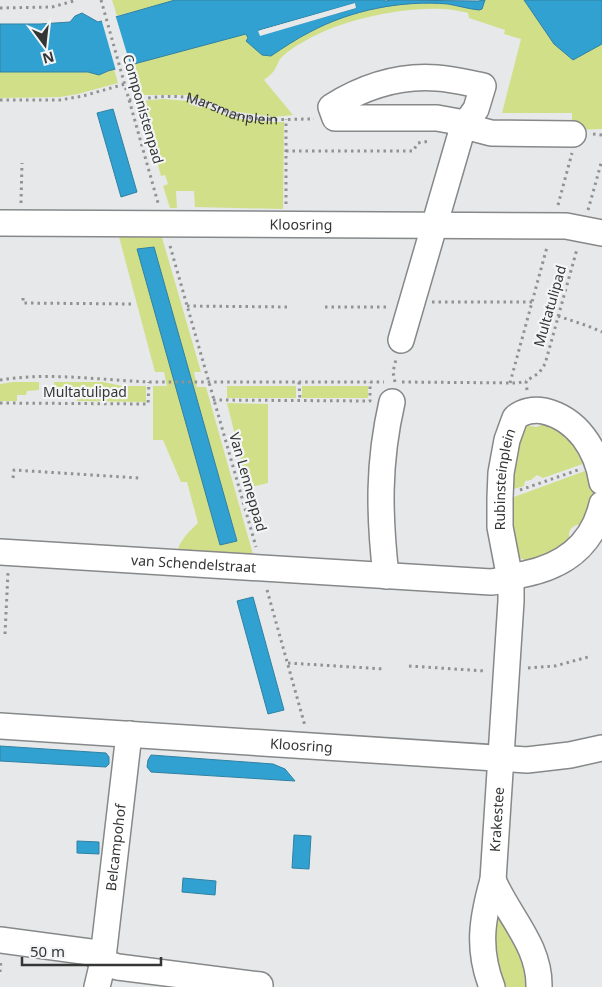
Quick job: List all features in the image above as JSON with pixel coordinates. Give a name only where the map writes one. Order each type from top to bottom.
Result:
[{"type":"street","points":[[401,340],[462,133],[476,109],[483,86],[437,78],[405,79],[369,88],[331,107],[335,118],[438,118],[462,133],[573,134]]},
{"type":"street","name":"Kloosring","points":[[10,223],[434,224],[552,226],[592,231]]},
{"type":"street","points":[[386,576],[381,531],[380,491],[384,448],[392,402]]},
{"type":"street","points":[[532,411],[540,410],[554,414],[570,422],[588,443],[600,473]]},
{"type":"street","name":"Rubinsteinplein","points":[[502,759],[511,595],[510,578],[501,534],[500,498],[504,459],[512,421],[517,416],[532,411]]},
{"type":"street","points":[[510,578],[546,569],[567,559],[589,534],[599,515],[602,504]]},
{"type":"street","name":"van Schendelstraat","points":[[5,552],[487,582],[510,578]]},
{"type":"street","name":"Kloosring","points":[[0,726],[527,760],[556,758],[602,748]]},
{"type":"street","name":"Belcampohof","points":[[97,987],[130,734]]},
{"type":"street","name":"Krakestee","points":[[492,987],[484,958],[482,940],[485,910],[493,880],[502,759]]},
{"type":"street","name":"Krakestee","points":[[493,880],[502,900],[520,927],[530,947],[537,966],[539,987]]},
{"type":"street","points":[[0,940],[90,952],[111,965],[118,967],[260,985],[260,987]]},
{"type":"path","points":[[0,8],[48,8],[77,0]]},
{"type":"path","name":"Componistenpad","points":[[101,0],[164,224]]},
{"type":"path","points":[[0,100],[60,100],[83,96],[124,84]]},
{"type":"path","name":"Marsmanplein","points":[[129,100],[167,97],[191,98],[238,116],[258,119],[335,118]]},
{"type":"path","points":[[286,120],[286,224]]},
{"type":"path","points":[[286,151],[413,151],[418,144],[462,133]]},
{"type":"path","name":"Multatulipad","points":[[510,383],[572,155],[573,134]]},
{"type":"path","name":"Multatulipad","points":[[0,380],[22,378],[101,378],[148,382],[510,383],[526,381],[536,376],[544,367],[558,316],[592,231],[602,160]]},
{"type":"path","points":[[10,223],[22,163]]},
{"type":"path","name":"Van Lenneppad","points":[[164,224],[262,568],[307,732],[308,746]]},
{"type":"path","points":[[23,298],[23,303],[135,304]]},
{"type":"path","points":[[325,307],[532,302]]},
{"type":"path","points":[[187,306],[291,308]]},
{"type":"path","points":[[558,316],[602,332]]},
{"type":"path","points":[[526,381],[532,411]]},
{"type":"path","name":"Multatulipad","points":[[0,403],[148,404],[148,382]]},
{"type":"path","points":[[299,382],[300,401]]},
{"type":"path","points":[[214,400],[370,401],[370,382]]},
{"type":"path","points":[[13,478],[14,470],[139,478]]},
{"type":"path","points":[[500,498],[600,473]]},
{"type":"path","points":[[5,552],[5,634]]},
{"type":"path","points":[[408,666],[507,670],[554,666],[588,657]]},
{"type":"path","points":[[288,664],[384,669]]},
{"type":"green space","points":[[112,0],[175,0],[117,16]]},
{"type":"green space","points":[[485,0],[602,0],[602,129],[572,130],[572,113],[502,113],[521,39],[504,34],[505,30],[469,18],[468,13],[450,10],[408,10],[362,19],[321,33],[292,49],[280,59],[273,72],[264,80],[293,115],[274,117],[231,111],[208,101],[186,95],[139,95],[132,64],[246,34],[248,38],[246,41],[262,55],[271,56],[305,34],[360,12],[395,5],[430,3],[448,4],[479,10],[484,5]]},
{"type":"green space","points":[[114,69],[118,83],[78,94],[60,97],[0,98],[0,72],[88,72],[99,75]]},
{"type":"green space","points":[[163,99],[190,101],[189,104],[202,108],[203,105],[223,114],[242,119],[284,122],[283,209],[195,207],[194,191],[176,191],[177,208],[170,208],[163,186],[168,184],[165,175],[161,176],[140,101]]},
{"type":"green space","points":[[118,233],[161,234],[201,372],[194,372],[197,387],[206,387],[254,558],[177,554],[182,540],[198,523],[187,482],[181,482],[163,440],[153,440],[153,386],[167,386],[164,372],[155,372]],"holes":[[[153,247],[237,540],[221,545],[137,249]]]},
{"type":"green space","points":[[39,382],[39,390],[27,391],[26,395],[17,395],[17,401],[0,401],[0,384]]},
{"type":"green space","points":[[54,382],[103,382],[122,386],[146,386],[146,402],[77,401],[77,395],[66,395],[66,391],[54,391]]},
{"type":"green space","points":[[227,386],[296,386],[296,398],[227,398]]},
{"type":"green space","points":[[302,386],[368,386],[368,398],[302,398]]},
{"type":"green space","points":[[227,403],[268,404],[268,483],[248,488]]},
{"type":"green space","points":[[553,420],[591,461],[543,478],[537,475],[531,480],[525,481],[524,486],[506,491],[507,481],[525,422],[530,426],[537,427],[541,425],[541,422]]},
{"type":"green space","points":[[593,468],[596,498],[583,524],[575,526],[570,531],[569,537],[574,544],[529,562],[516,556],[506,500]]},
{"type":"green space","points":[[492,900],[511,934],[534,987],[503,987],[490,933]]},
{"type":"water","points":[[175,0],[485,0],[482,9],[479,10],[431,3],[395,5],[360,12],[326,24],[271,56],[262,55],[246,41],[248,38],[246,34],[99,75],[88,72],[0,72],[0,24],[70,22],[75,16],[82,13],[98,22]],"holes":[[[355,3],[356,8],[260,35],[259,30]]]},
{"type":"water","points":[[524,0],[602,0],[602,44],[573,60],[554,44]]},
{"type":"water","points":[[113,109],[137,192],[121,197],[97,113]]},
{"type":"water","points":[[154,247],[237,541],[220,545],[137,249]]},
{"type":"water","points":[[253,597],[284,710],[268,714],[237,601]]},
{"type":"water","points":[[0,746],[106,753],[109,757],[109,764],[106,767],[0,761]]},
{"type":"water","points":[[151,755],[273,764],[285,769],[295,781],[151,772],[147,767]]},
{"type":"water","points":[[294,835],[311,836],[309,869],[292,868]]},
{"type":"water","points":[[77,841],[99,842],[99,854],[77,853]]},
{"type":"water","points":[[183,878],[216,881],[215,895],[182,892]]},
{"type":"pier","points":[[355,3],[356,8],[260,36],[258,31]]},
{"type":"pier","points":[[115,14],[131,67],[116,71],[101,18]]}]
